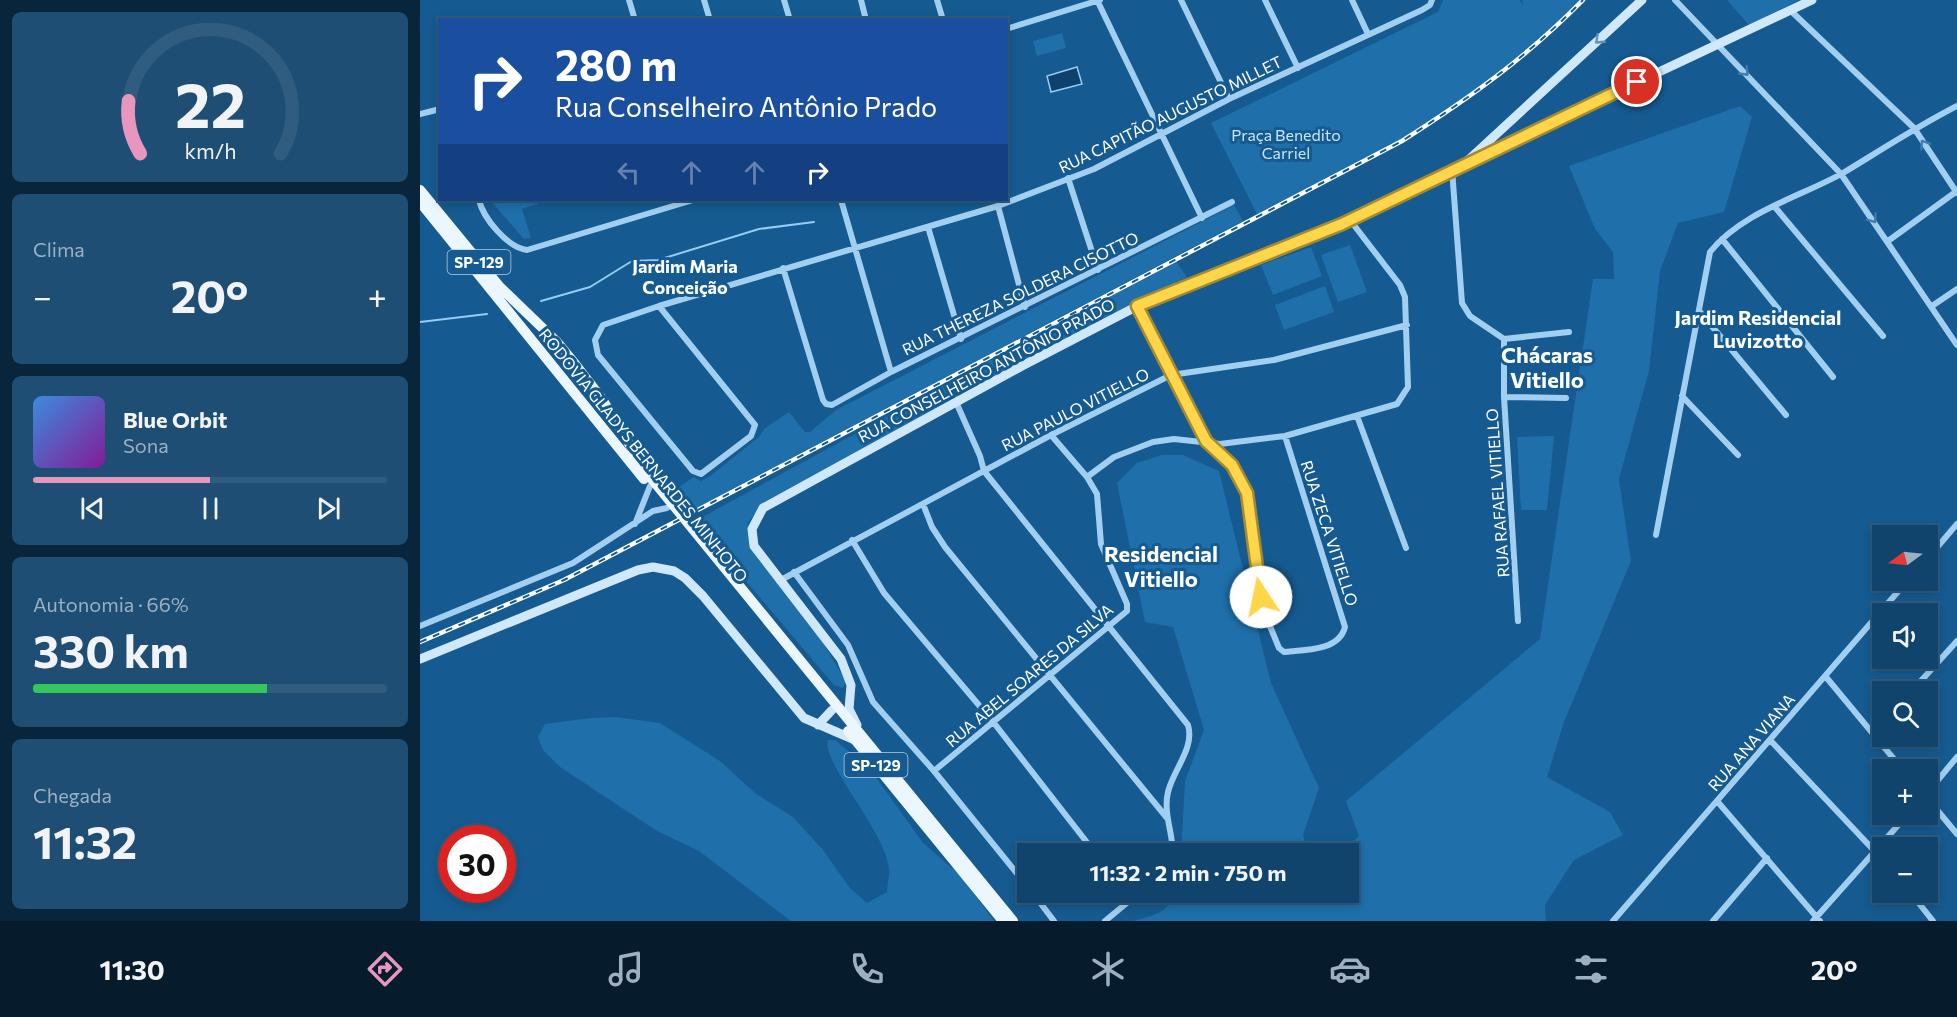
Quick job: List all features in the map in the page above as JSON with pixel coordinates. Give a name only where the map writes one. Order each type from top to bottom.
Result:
[{"type":"main road","name":"RUA CONSELHEIRO ANTÔNIO PRADO","points":[[851,685],[835,649],[758,553],[753,542],[752,529],[761,510],[774,500],[1137,306],[1350,220],[1465,163],[1642,0]]},
{"type":"main road","points":[[1465,163],[1812,0]]},
{"type":"main road","points":[[1500,130],[1504,138],[1511,142]]},
{"type":"main road","name":"SP-129","points":[[420,190],[499,286],[556,341],[575,364]]},
{"type":"main road","name":"RODOVIA GLADYS BERNARDES MINHOTO","points":[[420,201],[561,378],[650,486],[672,509],[833,707]]},
{"type":"main road","points":[[561,378],[561,364],[567,361],[575,364]]},
{"type":"main road","name":"RODOVIA GLADYS BERNARDES MINHOTO","points":[[575,364],[602,399],[625,441],[672,509]]},
{"type":"main road","points":[[420,659],[623,573],[664,568],[685,578],[793,707],[812,724],[856,741]]},
{"type":"main road","points":[[818,725],[833,707],[845,700],[851,685]]},
{"type":"main road","points":[[851,685],[849,709],[868,744]]},
{"type":"main road","name":"SP-129","points":[[833,707],[856,741],[1003,921]]},
{"type":"main road","name":"SP-129","points":[[833,707],[868,744],[1013,921]]},
{"type":"street","points":[[629,0],[634,18]]},
{"type":"street","points":[[704,0],[709,18]]},
{"type":"street","points":[[784,0],[789,18]]},
{"type":"street","points":[[861,0],[866,18]]},
{"type":"street","points":[[937,0],[942,18]]},
{"type":"street","points":[[1008,28],[1099,0],[1202,218]]},
{"type":"street","points":[[1181,0],[1229,99]]},
{"type":"street","points":[[1266,0],[1298,68]]},
{"type":"street","points":[[1352,0],[1368,34]]},
{"type":"street","name":"RUA CAPITÃO AUGUSTO MILLET","points":[[659,306],[752,418],[755,427],[751,436],[706,472],[700,474],[693,471],[598,355],[595,343],[601,326],[659,306],[783,268],[998,206],[1101,165],[1229,99],[1424,9],[1432,0]]},
{"type":"street","points":[[1675,0],[1841,174],[1957,345]]},
{"type":"street","points":[[1791,10],[1914,128],[1957,192],[1888,241]]},
{"type":"street","points":[[1656,535],[1710,252],[1722,239],[1774,206],[1841,174],[1914,128],[1957,106]]},
{"type":"street","points":[[420,114],[438,110]]},
{"type":"street","points":[[1452,169],[1462,303],[1470,316],[1504,339],[1569,332]]},
{"type":"street","points":[[1068,178],[1098,270]]},
{"type":"street","points":[[479,201],[483,210],[510,244],[525,250],[690,201]]},
{"type":"street","points":[[841,201],[891,372]]},
{"type":"street","name":"RUA THEREZA SOLDERA CISOTTO","points":[[783,268],[823,400],[826,404],[834,404],[891,372],[1232,202]]},
{"type":"street","points":[[998,206],[1025,307]]},
{"type":"street","points":[[1774,206],[1883,336]]},
{"type":"street","points":[[1087,477],[1114,457],[1153,442],[1174,439],[1220,444],[1285,436],[1389,408],[1403,398],[1408,387],[1405,297],[1400,285],[1350,220]]},
{"type":"street","points":[[928,227],[961,339]]},
{"type":"street","points":[[1722,239],[1833,377]]},
{"type":"street","points":[[1932,306],[1957,289]]},
{"type":"street","points":[[1137,306],[1170,375],[1206,441]]},
{"type":"street","points":[[1700,312],[1786,415]]},
{"type":"street","name":"RUA PAULO VITIELLO","points":[[779,581],[1051,435],[1170,375],[1274,360],[1407,325]]},
{"type":"street","name":"RUA RAFAEL VITIELLO","points":[[1504,339],[1504,397],[1518,621]]},
{"type":"street","points":[[1682,396],[1738,455]]},
{"type":"street","points":[[1504,397],[1566,398]]},
{"type":"street","points":[[956,402],[980,456],[984,471],[1188,725],[1189,742],[1168,791],[1167,818],[1171,843]]},
{"type":"street","points":[[1357,416],[1406,548]]},
{"type":"street","name":"RUA ABEL SOARES DA SILVA","points":[[934,771],[1122,616],[1127,604],[1101,544],[1097,494],[1087,477],[1051,435]]},
{"type":"street","name":"RUA ZECA VITIELLO","points":[[1206,441],[1232,465],[1247,493],[1257,579],[1265,614],[1279,648],[1286,652],[1326,646],[1339,638],[1344,624],[1285,436]]},
{"type":"street","points":[[634,524],[650,486]]},
{"type":"street","points":[[923,504],[938,537],[1167,818]]},
{"type":"street","points":[[420,626],[573,563],[653,511],[672,509]]},
{"type":"street","points":[[1938,546],[1957,524]]},
{"type":"street","points":[[852,540],[884,593],[994,723],[1087,843]]},
{"type":"street","points":[[794,572],[848,645],[873,702],[934,771],[1017,873]]},
{"type":"street","name":"RUA ANA VIANA","points":[[1613,921],[1899,591]]},
{"type":"street","points":[[1921,681],[1957,641]]},
{"type":"street","points":[[1826,677],[1872,733]]},
{"type":"street","points":[[1770,740],[1872,847]]},
{"type":"street","points":[[1884,747],[1894,759]]},
{"type":"street","points":[[1938,780],[1957,757]]},
{"type":"street","points":[[1717,801],[1816,919],[1872,856]]},
{"type":"street","points":[[1938,812],[1957,834]]},
{"type":"street","points":[[1888,837],[1898,825]]},
{"type":"street","points":[[1713,921],[1767,858]]},
{"type":"street","points":[[1040,903],[1054,921]]},
{"type":"street","points":[[1105,921],[1127,903]]},
{"type":"street","points":[[1919,903],[1934,921]]},
{"type":"green space","name":"Praça Benedito Carriel","points":[[1443,0],[1520,0],[1523,6],[1522,0],[1583,0],[1507,68],[1434,121],[1360,164],[1258,216],[1211,123],[1438,12]]},
{"type":"green space","points":[[1727,0],[1799,0],[1749,25]]},
{"type":"green space","points":[[1062,33],[1066,48],[1037,56],[1033,41]]},
{"type":"green space","points":[[1740,106],[1752,117],[1724,212],[1678,223],[1660,271],[1649,371],[1619,479],[1631,561],[1564,722],[1547,777],[1610,812],[1623,835],[1574,860],[1545,905],[1546,921],[1133,921],[1152,915],[1170,903],[1359,903],[1359,843],[1351,843],[1359,836],[1346,801],[1540,639],[1593,279],[1614,279],[1613,252],[1595,229],[1569,166]]},
{"type":"green space","points":[[491,201],[546,201],[522,209],[531,238],[524,239]]},
{"type":"green space","points":[[1234,205],[1243,221],[685,514],[668,494],[694,477],[701,481],[709,477],[760,436],[764,429],[789,412],[805,432],[810,432],[836,410]]},
{"type":"green space","points":[[1350,245],[1367,292],[1338,302],[1321,255]]},
{"type":"green space","points":[[1311,247],[1322,276],[1273,295],[1261,265]]},
{"type":"green space","points":[[1175,260],[1187,277],[764,502],[748,523],[750,547],[824,644],[846,682],[843,688],[834,685],[695,521]]},
{"type":"green space","points":[[1325,286],[1334,312],[1284,330],[1275,305]]},
{"type":"green space","points":[[1554,436],[1547,510],[1521,510],[1517,437]]},
{"type":"green space","points":[[1162,455],[1183,455],[1219,471],[1271,683],[1319,788],[1303,835],[1305,843],[1182,843],[1185,781],[1204,730],[1173,627],[1145,622],[1117,483],[1137,463]]},
{"type":"green space","points":[[615,717],[660,723],[720,761],[755,793],[793,817],[823,850],[850,888],[867,903],[887,892],[889,869],[877,836],[843,781],[828,750],[828,740],[835,740],[870,769],[923,843],[961,876],[994,921],[791,921],[699,851],[657,831],[560,767],[543,750],[538,737],[545,724]]},
{"type":"shaded area","points":[[1077,67],[1082,84],[1051,92],[1047,76]]},
{"type":"waterway","points":[[541,301],[590,287],[632,261],[658,260],[759,229],[814,222]]},
{"type":"waterway","points":[[420,322],[487,314]]},
{"type":"railway","points":[[420,642],[564,580],[1402,141],[1497,76],[1562,21],[1583,0]]},
{"type":"district","name":"Jardim Maria Conceição","points":[[685,276]]},
{"type":"district","name":"Jardim Residencial Luvizotto","points":[[1758,328]]},
{"type":"district","name":"Chácaras Vitiello","points":[[1547,366]]},
{"type":"district","name":"Residencial Vitiello","points":[[1161,566]]},
{"type":"route","points":[[1261,597],[1254,556],[1251,504],[1247,493],[1232,465],[1206,441],[1170,375],[1137,306],[1196,280],[1298,243],[1342,224],[1452,169],[1637,82]]}]
